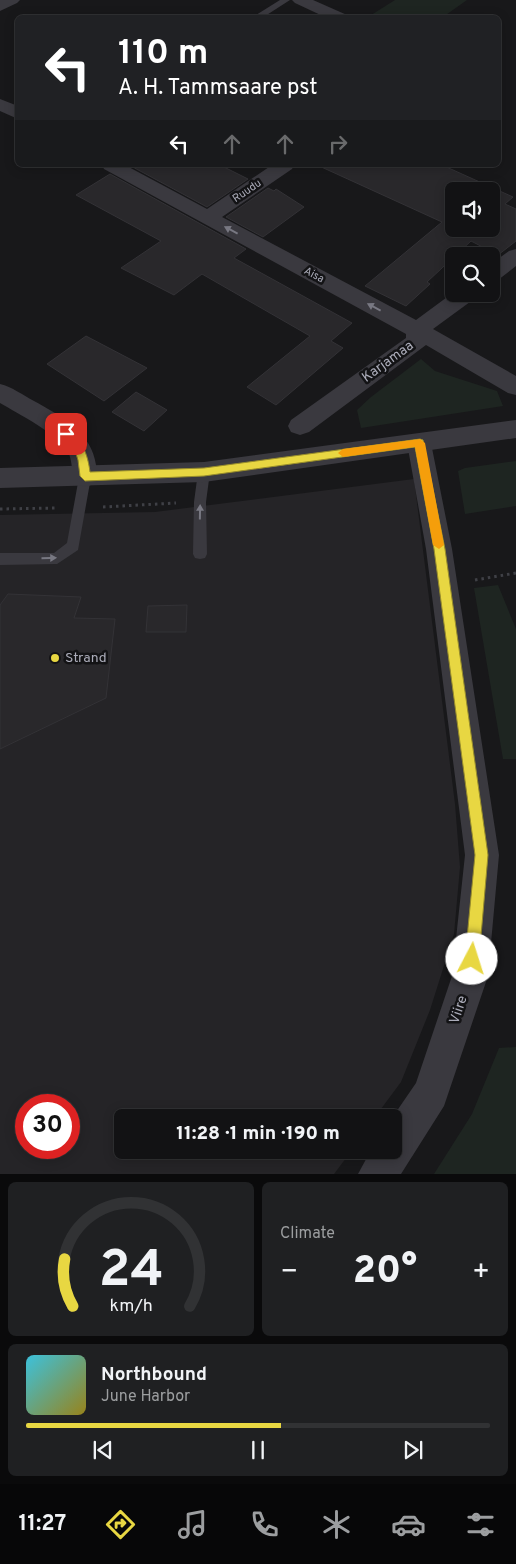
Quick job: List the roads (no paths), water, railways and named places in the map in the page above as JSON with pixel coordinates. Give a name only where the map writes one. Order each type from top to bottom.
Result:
[{"type":"street","points":[[0,6],[12,0]]},
{"type":"street","points":[[300,0],[334,15]]},
{"type":"street","points":[[0,104],[15,112]]},
{"type":"street","name":"Aisa","points":[[115,167],[417,330],[516,387]]},
{"type":"street","name":"Ruudu","points":[[208,217],[283,167]]},
{"type":"street","points":[[500,268],[516,256]]},
{"type":"street","name":"Karjamaa","points":[[300,426],[417,341],[417,330],[455,302]]},
{"type":"street","points":[[0,392],[66,434],[78,446],[84,460],[85,476]]},
{"type":"street","points":[[0,478],[204,472],[516,429]]},
{"type":"street","name":"Viire","points":[[378,1174],[432,1093],[470,976],[482,855],[439,549],[420,443]]},
{"type":"lane","points":[[260,15],[286,0]]},
{"type":"lane","points":[[200,554],[200,502],[204,472]]},
{"type":"lane","points":[[0,559],[58,558],[73,546],[85,476]]},
{"type":"place","name":"Strand","points":[[55,658]]}]
